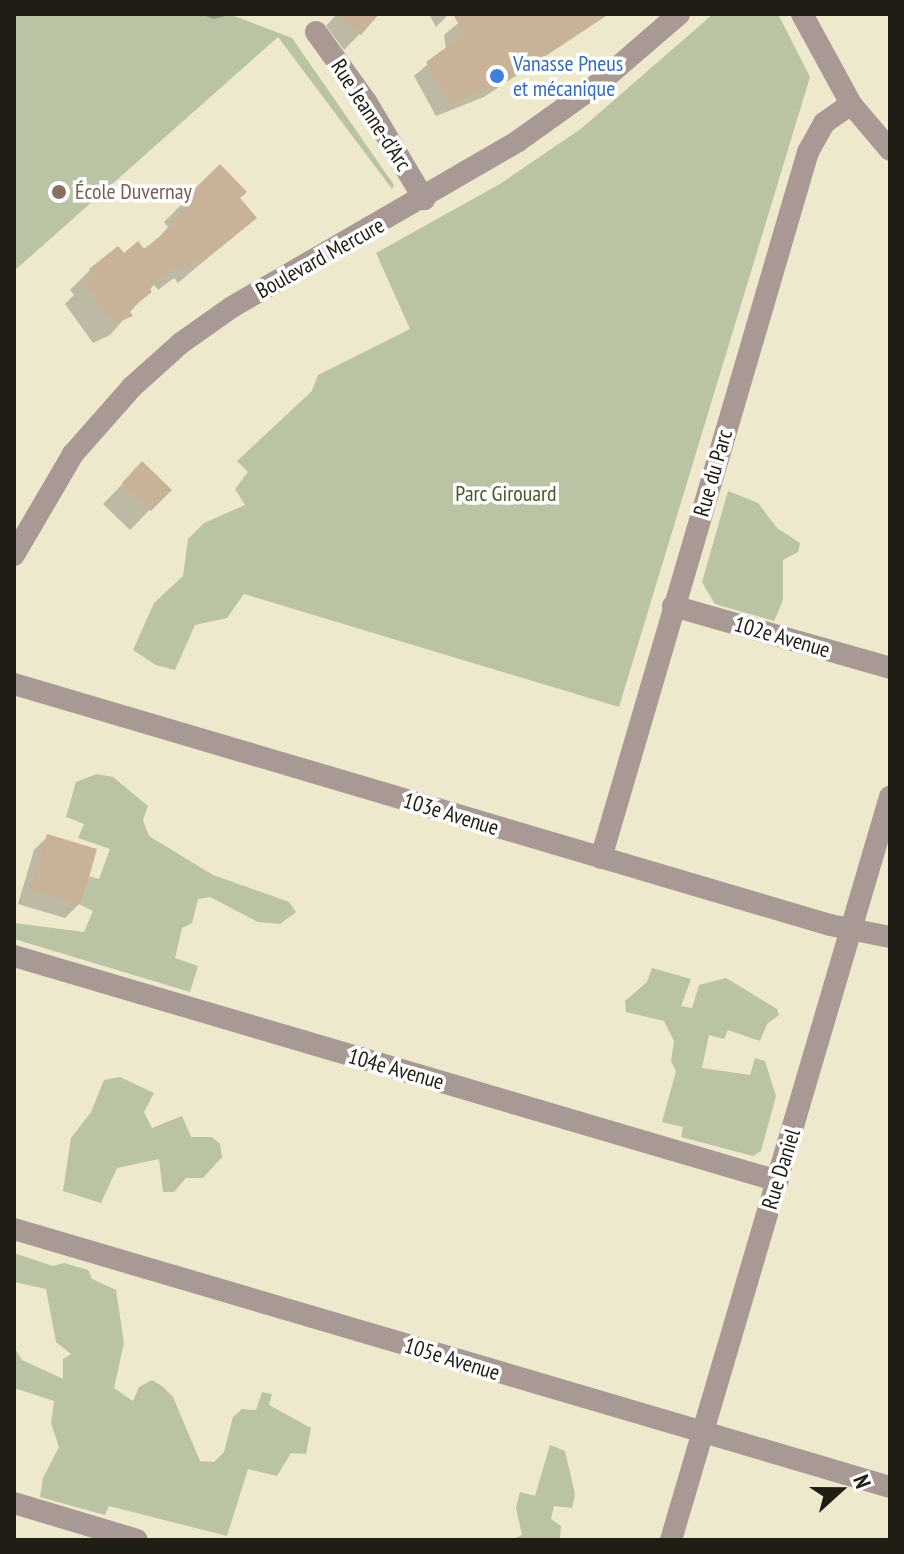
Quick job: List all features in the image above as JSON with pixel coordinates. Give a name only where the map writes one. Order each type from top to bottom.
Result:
[{"type":"street","name":"Boulevard Mercure","points":[[14,555],[73,454],[156,364],[232,307],[424,199],[579,99],[679,14]]},
{"type":"street","points":[[802,14],[851,104],[890,150]]},
{"type":"street","name":"Rue Jeanne-d'Arc","points":[[316,32],[367,103],[424,199]]},
{"type":"street","name":"Rue du Parc","points":[[601,858],[808,152],[824,123],[851,104]]},
{"type":"street","name":"102e Avenue","points":[[673,606],[890,668]]},
{"type":"street","name":"103e Avenue","points":[[14,684],[601,858],[851,929],[890,937]]},
{"type":"street","name":"Rue Daniel","points":[[671,1540],[890,797]]},
{"type":"street","name":"104e Avenue","points":[[14,956],[778,1181]]},
{"type":"street","name":"105e Avenue","points":[[14,1229],[890,1487]]},
{"type":"street","points":[[14,1503],[137,1540]]},
{"type":"green space","name":"École Duvernay","points":[[14,14],[229,14],[292,38],[394,185],[392,189],[278,37],[14,271]]},
{"type":"green space","name":"Parc Girouard","points":[[713,14],[778,14],[810,77],[619,707],[244,594],[227,618],[195,625],[175,670],[156,665],[133,650],[154,603],[183,576],[188,539],[204,523],[245,505],[235,489],[248,472],[237,461],[312,391],[318,375],[410,329],[376,253],[500,184],[582,128]]},
{"type":"green space","points":[[728,491],[758,503],[777,528],[800,543],[798,552],[783,560],[783,600],[774,621],[715,604],[702,582]]},
{"type":"green space","points":[[97,774],[113,777],[148,806],[143,820],[149,836],[213,875],[289,902],[296,912],[280,924],[258,922],[210,897],[198,899],[192,923],[182,928],[175,958],[198,966],[190,992],[14,939],[14,923],[84,932],[93,911],[81,905],[89,876],[99,879],[110,849],[78,838],[84,824],[66,817],[76,782]]},
{"type":"green space","points":[[652,968],[691,979],[681,1006],[692,1008],[699,985],[726,978],[777,1009],[779,1015],[767,1024],[760,1041],[728,1030],[724,1039],[709,1035],[702,1068],[750,1075],[755,1058],[765,1061],[776,1096],[761,1151],[753,1156],[681,1137],[683,1127],[662,1122],[676,1071],[671,1061],[674,1041],[664,1021],[626,1012],[625,1001],[647,982]]},
{"type":"green space","points":[[120,1077],[154,1093],[144,1112],[152,1128],[182,1116],[191,1137],[212,1137],[220,1144],[222,1157],[203,1178],[186,1178],[174,1192],[163,1192],[159,1159],[117,1168],[101,1203],[63,1191],[71,1138],[91,1112],[104,1080]]},
{"type":"green space","points":[[14,1253],[53,1266],[64,1263],[88,1270],[92,1279],[116,1290],[124,1343],[114,1388],[133,1401],[139,1387],[152,1380],[162,1386],[173,1397],[200,1461],[214,1462],[224,1452],[233,1417],[242,1409],[256,1410],[262,1392],[272,1394],[269,1405],[311,1428],[306,1454],[291,1453],[277,1476],[248,1469],[227,1536],[109,1506],[105,1515],[40,1497],[43,1478],[59,1447],[51,1423],[54,1401],[14,1388],[14,1347],[22,1360],[63,1379],[63,1359],[71,1354],[56,1342],[46,1289],[14,1282]]},
{"type":"green space","points":[[550,1445],[565,1451],[575,1494],[572,1508],[554,1506],[551,1519],[561,1526],[560,1539],[511,1540],[522,1535],[516,1508],[520,1492],[535,1496]]},
{"type":"building","points":[[337,14],[379,14],[361,35]]},
{"type":"building","points":[[453,14],[608,14],[517,74],[450,105],[426,62],[459,38],[461,29]]},
{"type":"building","points":[[220,164],[247,192],[240,198],[257,218],[199,265],[195,259],[179,272],[175,266],[149,287],[152,292],[129,310],[133,316],[114,324],[84,282],[93,275],[89,269],[118,246],[124,253],[138,241],[144,249],[173,226],[169,222],[188,207],[183,200]]},
{"type":"building","points":[[142,461],[172,490],[151,511],[122,483]]},
{"type":"building","points":[[47,834],[97,849],[81,905],[30,890]]},
{"type":"place","name":"Vanasse Pneus et mécanique","points":[[497,76]]},
{"type":"place","name":"École Duvernay","points":[[59,192]]}]
